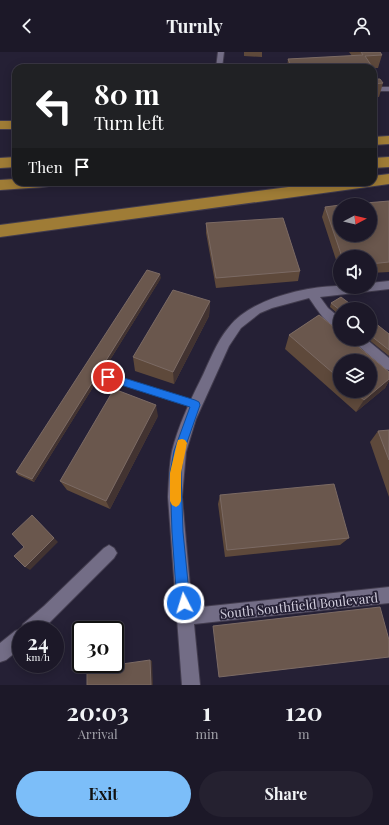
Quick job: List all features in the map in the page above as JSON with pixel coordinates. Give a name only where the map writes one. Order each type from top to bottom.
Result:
[{"type":"highway","points":[[0,125],[12,125]]},
{"type":"highway","points":[[377,128],[389,128]]},
{"type":"highway","points":[[377,141],[389,140]]},
{"type":"highway","points":[[0,163],[12,162]]},
{"type":"highway","points":[[377,163],[389,162]]},
{"type":"highway","points":[[377,180],[389,179]]},
{"type":"highway","points":[[0,184],[12,183]]},
{"type":"highway","points":[[0,231],[335,186]]},
{"type":"street","points":[[220,64],[221,52]]},
{"type":"street","points":[[377,90],[389,89]]},
{"type":"street","points":[[377,286],[389,284]]},
{"type":"street","points":[[191,685],[177,532],[176,473],[179,451],[195,405],[227,338],[240,322],[257,309],[272,303],[312,294],[333,291]]},
{"type":"street","points":[[312,294],[324,311],[333,318]]},
{"type":"street","points":[[366,346],[389,365]]},
{"type":"street","points":[[40,621],[109,552]]},
{"type":"street","name":"South Southfield Boulevard","points":[[185,617],[389,595]]},
{"type":"street","points":[[0,654],[12,644]]},
{"type":"lane","points":[[108,377],[195,405]]},
{"type":"building","points":[[361,52],[380,52],[382,55],[365,56],[370,64],[290,64],[288,59],[363,55]]},
{"type":"building","points":[[377,79],[380,79],[383,83],[377,84]]},
{"type":"building","points":[[389,201],[389,262],[377,263],[377,250],[340,250],[337,242],[377,242],[377,202]]},
{"type":"building","points":[[333,206],[333,231],[325,207]]},
{"type":"building","points":[[283,218],[300,271],[216,278],[206,223]]},
{"type":"building","points":[[147,270],[160,274],[32,479],[16,472]]},
{"type":"building","points":[[173,290],[210,301],[173,372],[133,357]]},
{"type":"building","points":[[341,297],[348,302],[333,302],[333,305],[331,303]]},
{"type":"building","points":[[319,315],[333,326],[333,346],[357,346],[367,354],[333,354],[333,373],[289,335]]},
{"type":"building","points":[[377,325],[389,334],[389,350],[377,341]]},
{"type":"building","points":[[377,362],[389,372],[389,379],[377,389]]},
{"type":"building","points":[[114,389],[156,405],[106,501],[60,481]]},
{"type":"building","points":[[389,430],[389,460],[378,431]]},
{"type":"building","points":[[334,484],[349,538],[227,550],[220,495]]},
{"type":"building","points":[[32,515],[54,538],[25,567],[14,556],[24,547],[12,534]]},
{"type":"building","points":[[380,607],[389,640],[389,657],[219,677],[213,626]]},
{"type":"building","points":[[150,660],[151,685],[87,685],[87,673],[124,673],[124,664]]},
{"type":"slow traffic","points":[[176,501],[176,473],[179,451],[182,443]]},
{"type":"route","points":[[108,377],[195,405],[179,451],[176,473],[175,497],[177,532],[184,603]]}]
